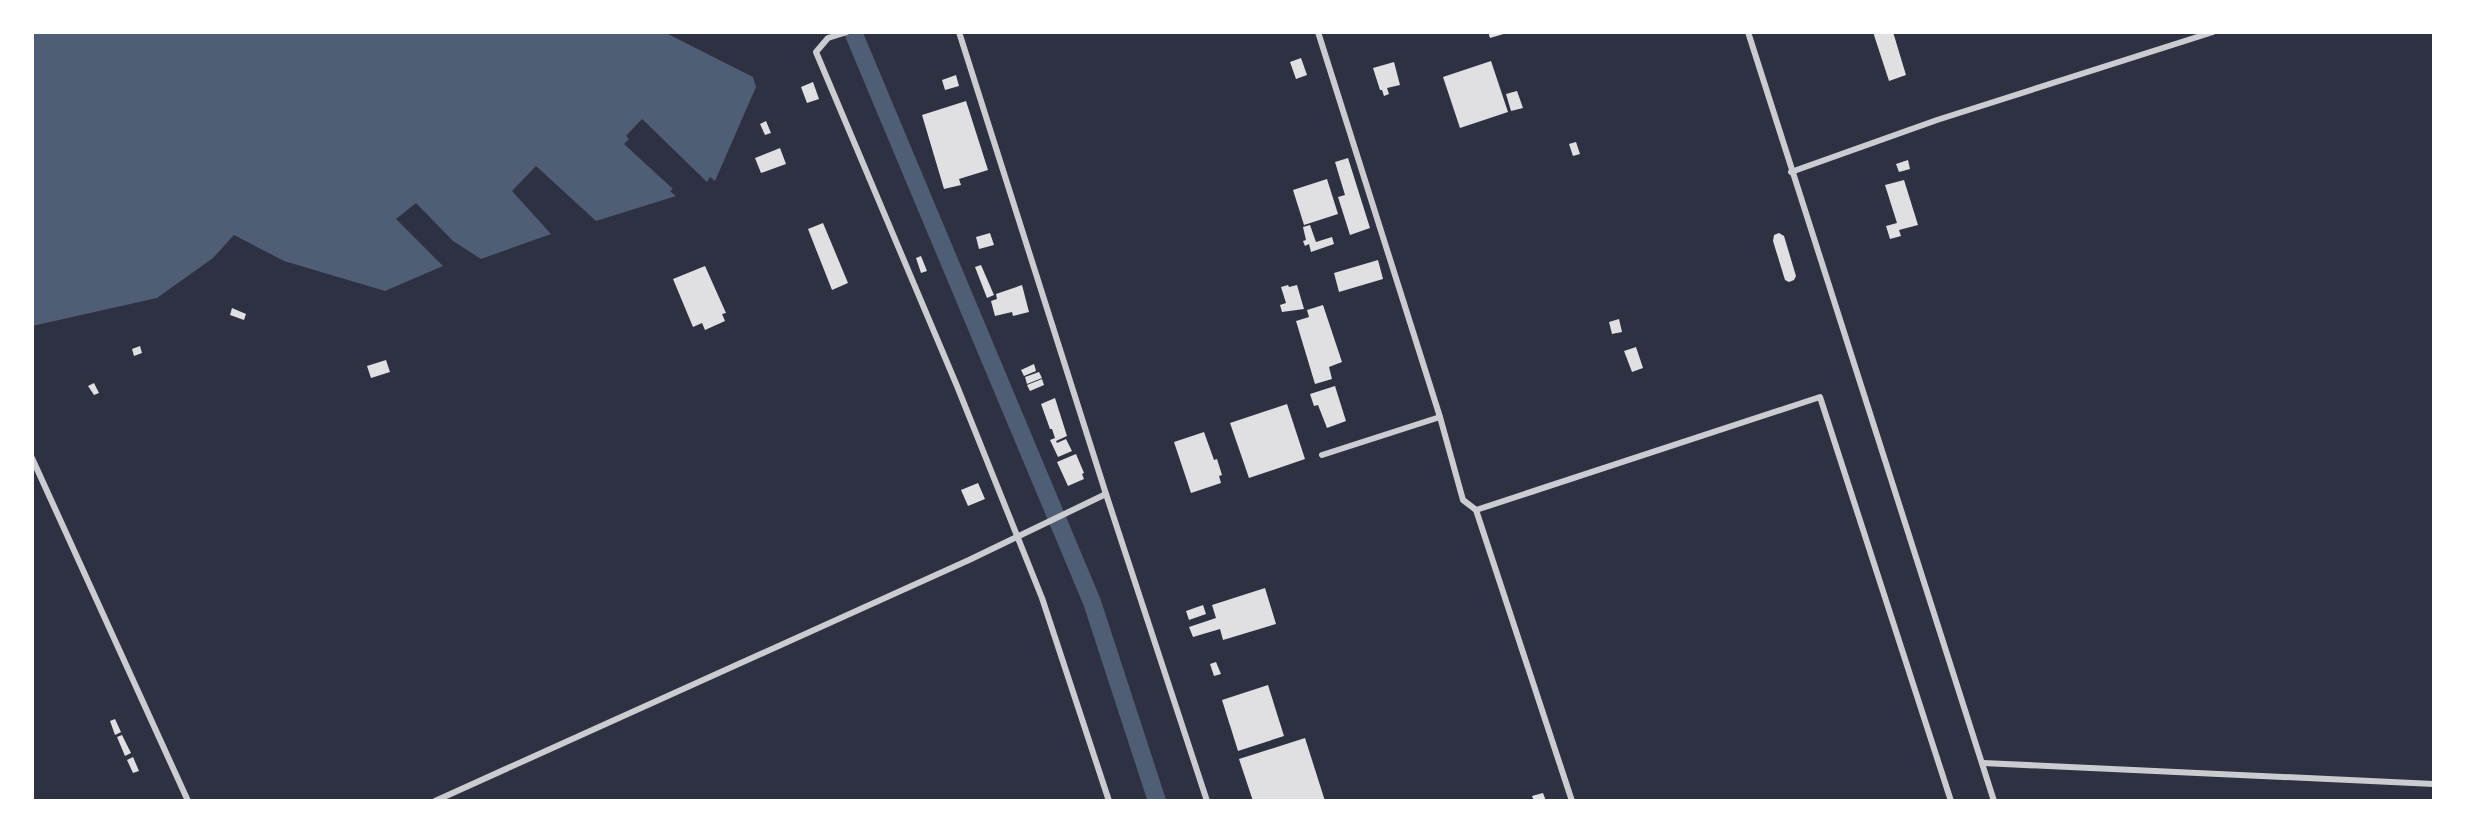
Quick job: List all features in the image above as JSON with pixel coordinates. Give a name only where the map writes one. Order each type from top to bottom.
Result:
[{"type":"lane","points":[[847,32],[828,38],[816,52],[957,386],[1042,598],[1109,801]]},
{"type":"lane","points":[[959,32],[1104,495],[1207,801]]},
{"type":"lane","points":[[1318,32],[1440,417],[1463,500],[1476,510],[1572,801]]},
{"type":"lane","points":[[1748,32],[1994,801]]},
{"type":"lane","points":[[1791,172],[1937,120],[2213,32]]},
{"type":"lane","points":[[1476,510],[1820,397],[1951,801]]},
{"type":"lane","points":[[1322,455],[1440,417]]},
{"type":"lane","points":[[32,458],[188,801]]},
{"type":"lane","points":[[435,801],[1104,495]]},
{"type":"lane","points":[[1983,763],[2434,784]]},
{"type":"water","points":[[32,32],[664,32],[753,77],[756,87],[715,181],[710,177],[707,182],[642,119],[626,136],[629,139],[624,144],[673,189],[670,191],[676,196],[596,221],[536,166],[512,191],[551,234],[481,259],[453,241],[416,203],[396,219],[443,266],[385,291],[284,261],[234,235],[213,258],[157,298],[32,326]]},
{"type":"building","points":[[1488,32],[1506,32],[1507,33],[1490,38]]},
{"type":"building","points":[[1873,32],[1893,32],[1906,75],[1889,81]]},
{"type":"building","points":[[1301,58],[1307,75],[1296,79],[1290,62]]},
{"type":"building","points":[[1491,61],[1508,112],[1460,128],[1443,77]]},
{"type":"building","points":[[1394,62],[1400,85],[1387,88],[1389,94],[1384,96],[1373,68]]},
{"type":"building","points":[[956,75],[959,86],[945,90],[942,80]]},
{"type":"building","points":[[813,82],[819,99],[807,103],[801,87]]},
{"type":"building","points":[[1517,91],[1523,108],[1511,111],[1506,94]]},
{"type":"building","points":[[966,101],[988,170],[959,179],[961,185],[944,189],[922,115]]},
{"type":"building","points":[[766,121],[771,133],[765,135],[760,124]]},
{"type":"building","points":[[1576,142],[1580,154],[1573,156],[1569,144]]},
{"type":"building","points":[[780,148],[786,164],[761,173],[755,158]]},
{"type":"building","points":[[1348,158],[1370,228],[1350,235],[1338,197],[1345,195],[1335,162]]},
{"type":"building","points":[[1908,160],[1910,169],[1899,172],[1896,164]]},
{"type":"building","points":[[1327,179],[1338,214],[1304,225],[1293,190]]},
{"type":"building","points":[[1904,180],[1918,225],[1899,230],[1901,236],[1890,239],[1886,226],[1897,223],[1885,185]]},
{"type":"building","points":[[823,223],[848,283],[832,290],[808,229]]},
{"type":"building","points":[[1310,225],[1316,242],[1332,237],[1334,244],[1311,252],[1309,244],[1305,246],[1303,241],[1306,240],[1303,227]]},
{"type":"building","points":[[990,233],[994,245],[979,249],[976,237]]},
{"type":"building","points":[[1779,233],[1784,236],[1796,276],[1789,282],[1785,280],[1773,241],[1774,235]]},
{"type":"building","points":[[921,256],[927,271],[921,273],[916,258]]},
{"type":"building","points":[[1378,260],[1383,279],[1339,292],[1334,273]]},
{"type":"building","points":[[981,265],[994,295],[987,298],[975,267]]},
{"type":"building","points":[[705,266],[726,313],[722,314],[725,321],[705,330],[702,323],[693,327],[673,279]]},
{"type":"building","points":[[1022,285],[1029,312],[995,316],[991,301],[997,299],[996,294]]},
{"type":"building","points":[[1297,285],[1304,309],[1282,312],[1280,305],[1286,303],[1281,287]]},
{"type":"building","points":[[1323,305],[1342,362],[1329,367],[1332,379],[1315,384],[1296,321],[1309,317],[1307,310]]},
{"type":"building","points":[[232,308],[246,314],[244,320],[230,315]]},
{"type":"building","points":[[1619,319],[1622,332],[1612,334],[1609,322]]},
{"type":"building","points":[[140,346],[142,353],[134,356],[132,349]]},
{"type":"building","points":[[1636,347],[1643,368],[1632,372],[1624,351]]},
{"type":"building","points":[[386,360],[390,372],[371,378],[367,366]]},
{"type":"building","points":[[1034,364],[1036,371],[1024,376],[1021,370]]},
{"type":"building","points":[[1039,372],[1042,378],[1027,384],[1025,377]]},
{"type":"building","points":[[1042,379],[1044,385],[1030,391],[1027,385]]},
{"type":"building","points":[[94,383],[99,393],[94,395],[88,386]]},
{"type":"building","points":[[1335,386],[1346,421],[1327,428],[1310,394]]},
{"type":"building","points":[[1055,398],[1067,436],[1056,441],[1066,439],[1072,451],[1058,457],[1050,440],[1055,438],[1041,404]]},
{"type":"building","points":[[1287,404],[1305,459],[1249,478],[1230,423]]},
{"type":"building","points":[[1204,432],[1214,460],[1217,459],[1221,483],[1191,493],[1174,442]]},
{"type":"building","points":[[1076,454],[1084,479],[1068,486],[1057,462]]},
{"type":"building","points":[[978,483],[985,499],[968,506],[961,490]]},
{"type":"building","points":[[1265,588],[1276,624],[1223,640],[1220,629],[1193,637],[1189,627],[1216,618],[1212,605]]},
{"type":"building","points":[[1203,605],[1206,614],[1189,620],[1186,611]]},
{"type":"building","points":[[1216,662],[1221,674],[1214,676],[1210,664]]},
{"type":"building","points":[[1268,685],[1284,736],[1238,751],[1222,700]]},
{"type":"building","points":[[115,719],[121,732],[115,735],[110,721]]},
{"type":"building","points":[[122,735],[131,753],[125,756],[117,737]]},
{"type":"building","points":[[1305,738],[1325,801],[1253,801],[1239,759]]},
{"type":"building","points":[[133,757],[139,771],[133,773],[127,760]]},
{"type":"building","points":[[1543,793],[1546,801],[1534,801],[1532,796]]},
{"type":"waterway","points":[[853,32],[1092,602],[1157,801]]}]
